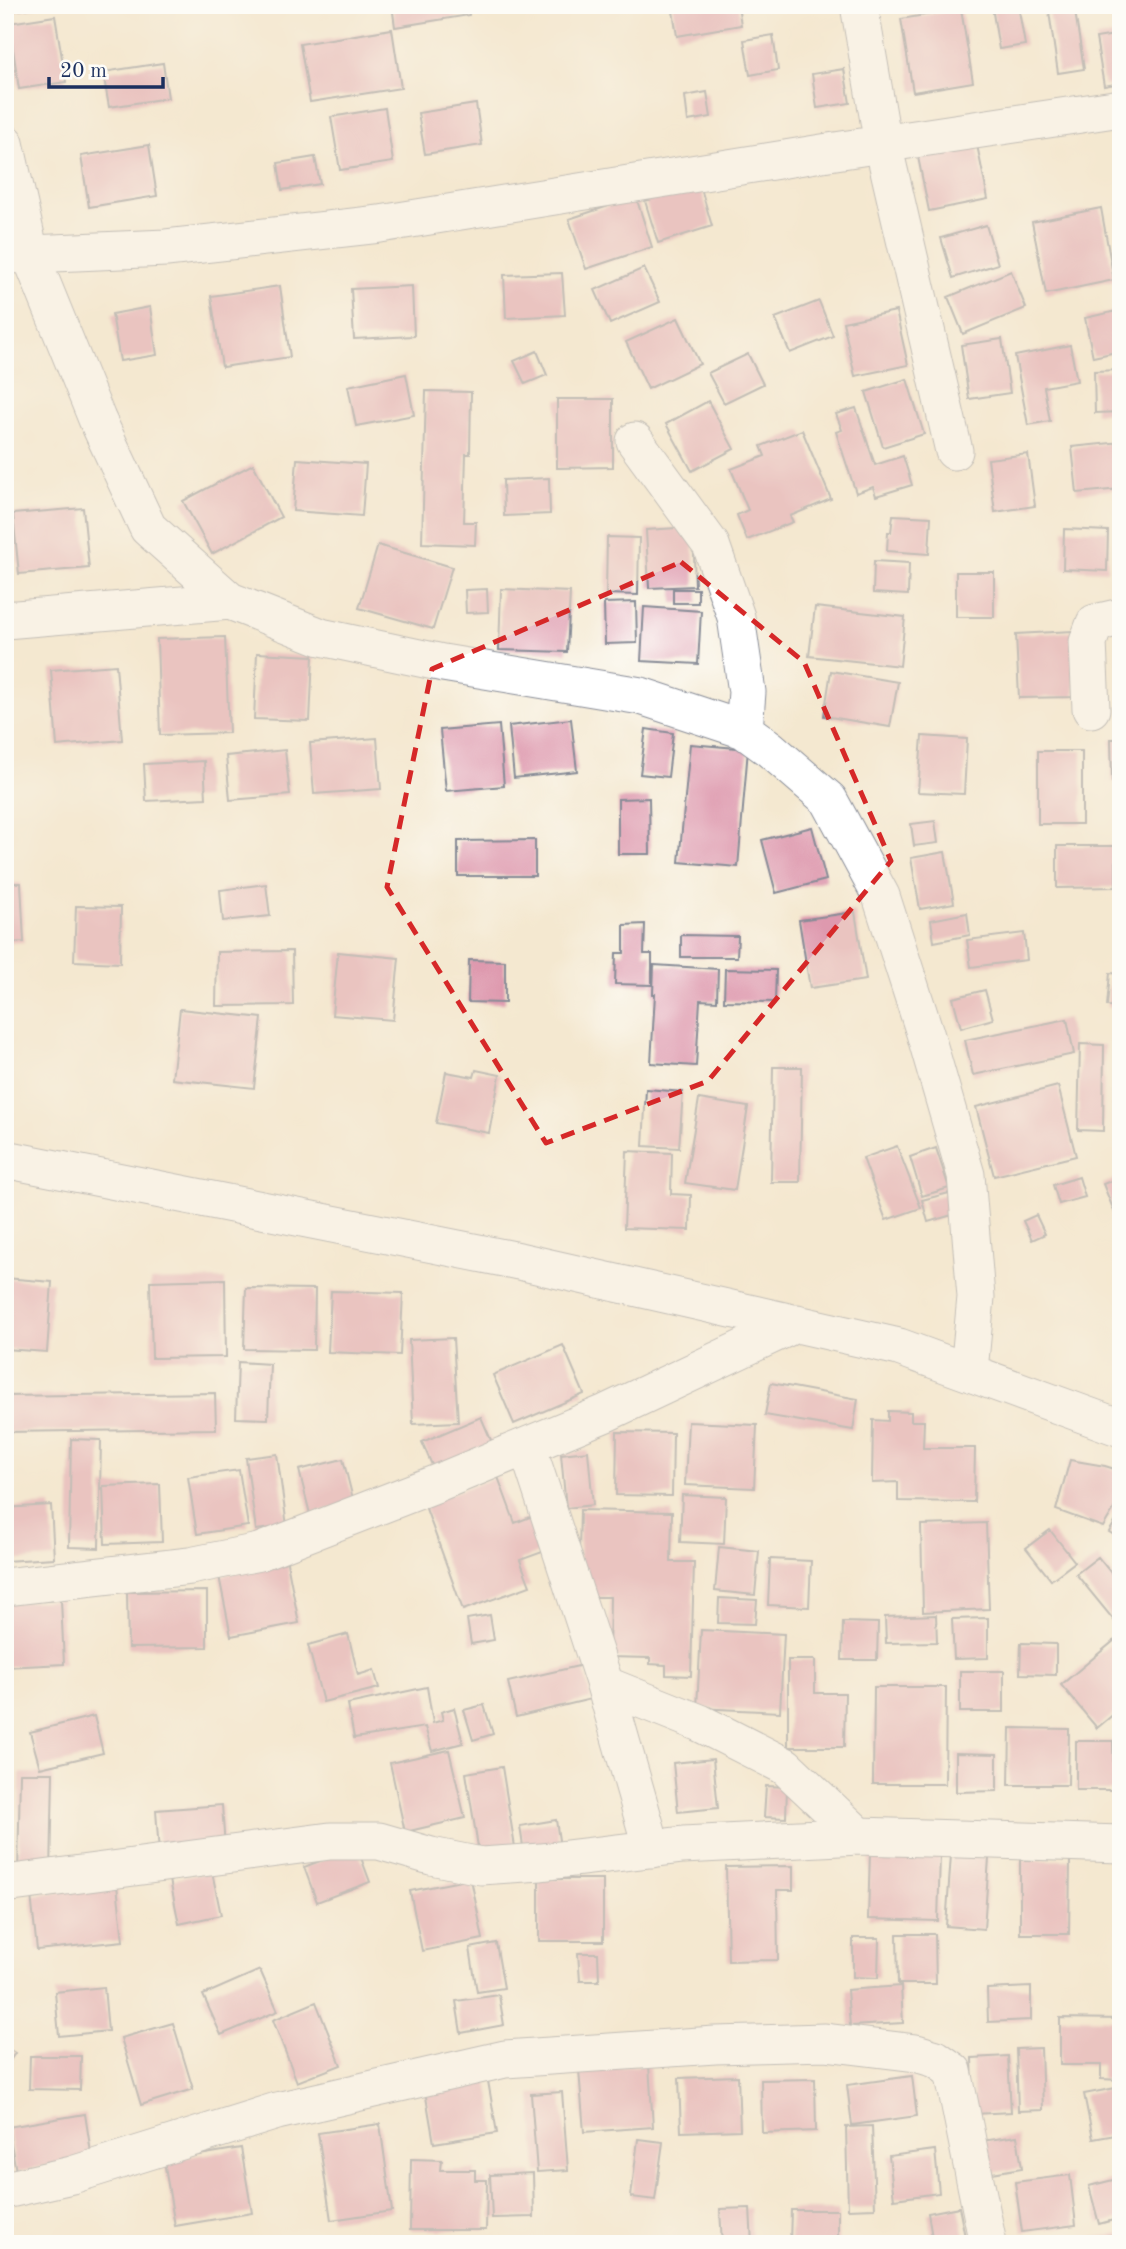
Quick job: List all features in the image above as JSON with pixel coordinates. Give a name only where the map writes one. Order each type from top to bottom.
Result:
[{"type":"street","points":[[859,5],[883,144],[954,451]]},
{"type":"street","points":[[18,254],[166,248],[380,224],[1121,108]]},
{"type":"street","points":[[5,143],[18,254],[148,528],[230,601],[321,637],[443,663],[640,696],[744,730],[830,800],[881,896],[967,1175],[976,1297],[969,1371]]},
{"type":"street","points":[[635,441],[712,545],[736,617],[747,692],[744,730]]},
{"type":"street","points":[[5,620],[230,601]]},
{"type":"street","points":[[1091,709],[1088,642],[1095,623],[1121,617]]},
{"type":"street","points":[[5,1159],[519,1261],[900,1347],[1121,1428]]},
{"type":"street","points":[[5,1587],[190,1566],[259,1552],[435,1485],[606,1413],[797,1323]]},
{"type":"street","points":[[527,1446],[605,1685],[652,1849]]},
{"type":"street","points":[[605,1685],[700,1723],[785,1766],[859,1836]]},
{"type":"street","points":[[5,1884],[330,1841],[379,1841],[431,1856],[481,1866],[541,1862],[683,1845],[859,1836],[1121,1844]]},
{"type":"street","points":[[5,2190],[72,2175],[277,2111],[505,2059],[715,2045],[825,2042],[916,2053],[936,2059],[953,2071],[988,2244]]},
{"type":"highlighted area","points":[[681,562],[804,662],[891,861],[708,1081],[546,1143],[387,887],[432,669]]},
{"type":"building","points":[[5,5],[38,5],[38,7],[5,12]]},
{"type":"building","points":[[392,5],[468,5],[469,15],[395,27]]},
{"type":"building","points":[[672,5],[738,5],[741,25],[677,36]]},
{"type":"building","points":[[1018,5],[1025,45],[999,49],[992,7]]},
{"type":"building","points":[[1048,5],[1074,5],[1084,69],[1058,73]]},
{"type":"building","points":[[961,9],[973,82],[913,92],[901,19]]},
{"type":"building","points":[[55,16],[66,82],[19,89],[9,23]]},
{"type":"building","points":[[392,29],[401,88],[310,102],[300,44]]},
{"type":"building","points":[[1121,34],[1121,83],[1104,86],[1096,38]]},
{"type":"building","points":[[773,35],[778,70],[750,75],[744,40]]},
{"type":"building","points":[[163,63],[168,98],[109,107],[103,72]]},
{"type":"building","points":[[844,69],[850,103],[817,108],[812,74]]},
{"type":"building","points":[[707,92],[711,117],[688,121],[685,96]]},
{"type":"building","points":[[476,104],[482,145],[425,154],[418,113]]},
{"type":"building","points":[[385,108],[393,162],[340,170],[331,117]]},
{"type":"building","points":[[149,145],[157,196],[89,207],[81,156]]},
{"type":"building","points":[[977,145],[988,199],[929,211],[918,157]]},
{"type":"building","points":[[315,157],[320,184],[282,190],[278,163]]},
{"type":"building","points":[[700,185],[712,226],[658,243],[645,201]]},
{"type":"building","points":[[636,197],[652,247],[586,269],[569,219]]},
{"type":"building","points":[[1101,208],[1114,280],[1046,294],[1032,222]]},
{"type":"building","points":[[986,225],[998,264],[953,278],[941,238]]},
{"type":"building","points":[[644,268],[660,302],[610,324],[595,290]]},
{"type":"building","points":[[1011,271],[1026,308],[963,334],[948,297]]},
{"type":"building","points":[[562,273],[565,315],[506,318],[504,275]]},
{"type":"building","points":[[280,286],[290,357],[222,367],[211,296]]},
{"type":"building","points":[[412,286],[414,336],[354,339],[351,289]]},
{"type":"building","points":[[819,301],[833,336],[790,353],[775,318]]},
{"type":"building","points":[[150,307],[157,355],[120,361],[112,314]]},
{"type":"building","points":[[1121,310],[1121,351],[1093,357],[1085,318]]},
{"type":"building","points":[[896,311],[908,365],[855,376],[843,322]]},
{"type":"building","points":[[678,318],[700,364],[648,389],[626,342]]},
{"type":"building","points":[[1002,339],[1010,393],[969,399],[961,345]]},
{"type":"building","points":[[1070,345],[1077,381],[1044,387],[1050,421],[1028,425],[1015,356]]},
{"type":"building","points":[[537,351],[547,375],[525,384],[514,361]]},
{"type":"building","points":[[748,354],[763,384],[724,403],[708,373]]},
{"type":"building","points":[[1121,370],[1121,412],[1095,413],[1094,371]]},
{"type":"building","points":[[406,374],[414,415],[356,426],[348,386]]},
{"type":"building","points":[[907,379],[924,434],[883,447],[866,392]]},
{"type":"building","points":[[426,391],[471,392],[470,454],[466,454],[464,522],[476,522],[475,545],[422,543]]},
{"type":"building","points":[[557,399],[613,399],[613,467],[557,468]]},
{"type":"building","points":[[708,401],[734,449],[692,471],[666,424]]},
{"type":"building","points":[[856,408],[875,465],[903,456],[912,485],[876,496],[873,487],[856,493],[836,432],[842,430],[836,414]]},
{"type":"building","points":[[802,430],[831,499],[790,516],[793,522],[747,540],[737,515],[748,510],[731,469],[765,456],[761,446]]},
{"type":"building","points":[[1121,442],[1121,489],[1077,493],[1072,447]]},
{"type":"building","points":[[1028,454],[1035,506],[995,512],[988,459]]},
{"type":"building","points":[[297,459],[366,464],[362,516],[293,511]]},
{"type":"building","points":[[253,464],[281,517],[212,554],[183,501]]},
{"type":"building","points":[[549,478],[550,514],[504,516],[503,480]]},
{"type":"building","points":[[83,508],[89,568],[19,574],[13,514]]},
{"type":"building","points":[[893,515],[931,517],[929,554],[887,551],[888,532],[891,532]]},
{"type":"building","points":[[693,527],[695,586],[649,588],[646,530]]},
{"type":"building","points":[[1064,529],[1108,531],[1107,571],[1063,569]]},
{"type":"building","points":[[607,537],[639,538],[638,595],[606,594]]},
{"type":"building","points":[[378,545],[452,567],[433,629],[359,608]]},
{"type":"building","points":[[874,561],[909,563],[908,595],[873,593]]},
{"type":"building","points":[[956,572],[994,572],[994,617],[956,617]]},
{"type":"building","points":[[487,589],[488,612],[466,613],[465,590]]},
{"type":"building","points":[[501,589],[570,592],[567,652],[499,650]]},
{"type":"building","points":[[673,589],[698,589],[698,603],[673,603]]},
{"type":"building","points":[[636,602],[637,643],[605,644],[604,603]]},
{"type":"building","points":[[644,607],[701,611],[698,664],[641,661]]},
{"type":"building","points":[[815,607],[905,617],[900,666],[809,656]]},
{"type":"building","points":[[1073,631],[1075,697],[1019,698],[1016,634]]},
{"type":"building","points":[[225,637],[229,733],[160,735],[157,639]]},
{"type":"building","points":[[257,653],[313,656],[310,721],[254,719]]},
{"type":"building","points":[[116,665],[122,740],[57,746],[51,670]]},
{"type":"building","points":[[831,671],[898,682],[890,727],[824,716]]},
{"type":"building","points":[[571,719],[577,771],[514,778],[509,726]]},
{"type":"building","points":[[499,725],[504,786],[446,791],[440,730]]},
{"type":"building","points":[[646,729],[673,733],[668,777],[640,774]]},
{"type":"building","points":[[922,736],[967,739],[964,794],[918,792]]},
{"type":"building","points":[[377,738],[381,789],[314,794],[310,743]]},
{"type":"building","points":[[1111,739],[1121,739],[1121,782],[1112,782]]},
{"type":"building","points":[[690,744],[748,749],[738,867],[679,862]]},
{"type":"building","points":[[285,750],[290,795],[230,800],[226,756]]},
{"type":"building","points":[[1038,751],[1082,751],[1082,824],[1038,824]]},
{"type":"building","points":[[204,761],[206,798],[146,801],[144,764]]},
{"type":"building","points":[[649,798],[650,854],[618,854],[618,799]]},
{"type":"building","points":[[935,821],[938,843],[914,846],[911,824]]},
{"type":"building","points":[[812,827],[826,880],[776,893],[762,840]]},
{"type":"building","points":[[535,840],[535,876],[458,876],[458,841]]},
{"type":"building","points":[[1057,846],[1116,846],[1116,887],[1057,888]]},
{"type":"building","points":[[945,852],[954,903],[920,909],[911,858]]},
{"type":"building","points":[[5,883],[21,883],[24,942],[5,943]]},
{"type":"building","points":[[266,884],[270,916],[223,921],[220,890]]},
{"type":"building","points":[[76,906],[121,907],[120,963],[74,961]]},
{"type":"building","points":[[855,912],[866,980],[810,988],[799,920]]},
{"type":"building","points":[[967,913],[970,935],[934,942],[931,920]]},
{"type":"building","points":[[645,924],[644,954],[652,954],[652,985],[615,984],[616,953],[624,953],[624,925]]},
{"type":"building","points":[[1024,933],[1027,960],[971,967],[967,940]]},
{"type":"building","points":[[681,935],[738,936],[737,957],[681,957]]},
{"type":"building","points":[[292,951],[293,1005],[216,1006],[217,952]]},
{"type":"building","points":[[338,952],[399,958],[393,1020],[332,1015]]},
{"type":"building","points":[[469,960],[505,961],[505,1003],[468,1002]]},
{"type":"building","points":[[654,965],[718,969],[717,1001],[700,1000],[696,1066],[651,1063]]},
{"type":"building","points":[[725,969],[776,970],[775,1002],[724,1001]]},
{"type":"building","points":[[1110,973],[1121,974],[1121,1007],[1107,1006]]},
{"type":"building","points":[[985,990],[993,1019],[961,1028],[953,998]]},
{"type":"building","points":[[180,1009],[262,1018],[254,1088],[172,1079]]},
{"type":"building","points":[[1067,1019],[1074,1054],[973,1075],[965,1040]]},
{"type":"building","points":[[1080,1044],[1104,1045],[1103,1131],[1078,1130]]},
{"type":"building","points":[[773,1067],[802,1067],[800,1182],[771,1182]]},
{"type":"building","points":[[476,1070],[500,1075],[489,1133],[436,1123],[446,1072],[474,1077]]},
{"type":"building","points":[[1058,1086],[1076,1156],[994,1176],[976,1107]]},
{"type":"building","points":[[646,1089],[683,1092],[679,1148],[643,1146]]},
{"type":"building","points":[[1121,1098],[1121,1120],[1120,1121],[1114,1099]]},
{"type":"building","points":[[699,1099],[748,1107],[735,1190],[685,1183]]},
{"type":"building","points":[[897,1146],[921,1208],[886,1220],[863,1158]]},
{"type":"building","points":[[936,1148],[949,1188],[922,1196],[910,1157]]},
{"type":"building","points":[[627,1151],[672,1153],[671,1194],[691,1195],[690,1230],[624,1228]]},
{"type":"building","points":[[1079,1177],[1085,1197],[1059,1204],[1053,1185]]},
{"type":"building","points":[[1121,1177],[1121,1228],[1103,1184]]},
{"type":"building","points":[[953,1192],[959,1213],[928,1222],[922,1200]]},
{"type":"building","points":[[1036,1215],[1045,1234],[1032,1240],[1023,1221]]},
{"type":"building","points":[[5,1278],[52,1282],[47,1352],[5,1349]]},
{"type":"building","points":[[225,1279],[226,1357],[152,1358],[150,1281]]},
{"type":"building","points":[[246,1288],[315,1289],[314,1350],[244,1349]]},
{"type":"building","points":[[331,1291],[403,1293],[400,1355],[328,1352]]},
{"type":"building","points":[[453,1338],[458,1422],[413,1424],[409,1340]]},
{"type":"building","points":[[563,1345],[584,1394],[514,1424],[493,1375]]},
{"type":"building","points":[[238,1362],[270,1364],[268,1419],[236,1418]]},
{"type":"building","points":[[771,1383],[858,1399],[853,1430],[765,1415]]},
{"type":"building","points":[[215,1393],[216,1429],[5,1432],[5,1396]]},
{"type":"building","points":[[888,1411],[911,1412],[911,1421],[924,1421],[923,1448],[975,1448],[974,1502],[898,1501],[898,1482],[872,1483],[873,1420],[888,1421]]},
{"type":"building","points":[[481,1417],[494,1447],[435,1472],[422,1442]]},
{"type":"building","points":[[688,1422],[757,1425],[754,1488],[685,1485]]},
{"type":"building","points":[[617,1432],[673,1433],[672,1496],[616,1495]]},
{"type":"building","points":[[71,1439],[101,1440],[99,1548],[69,1547]]},
{"type":"building","points":[[588,1451],[593,1505],[566,1508],[561,1454]]},
{"type":"building","points":[[277,1454],[287,1526],[256,1530],[246,1458]]},
{"type":"building","points":[[343,1459],[354,1503],[310,1514],[299,1470]]},
{"type":"building","points":[[1070,1460],[1121,1471],[1121,1497],[1103,1527],[1056,1510]]},
{"type":"building","points":[[239,1470],[248,1526],[197,1534],[188,1477]]},
{"type":"building","points":[[498,1477],[515,1523],[535,1515],[548,1550],[520,1560],[530,1586],[463,1610],[424,1503]]},
{"type":"building","points":[[160,1484],[162,1542],[105,1544],[103,1486]]},
{"type":"building","points":[[682,1495],[726,1497],[724,1544],[680,1542]]},
{"type":"building","points":[[51,1505],[54,1558],[5,1561],[5,1508]]},
{"type":"building","points":[[580,1510],[672,1512],[671,1562],[694,1562],[691,1676],[666,1675],[666,1665],[650,1664],[650,1658],[609,1657],[610,1597],[578,1597]]},
{"type":"building","points":[[1121,1513],[1121,1539],[1109,1532]]},
{"type":"building","points":[[986,1523],[989,1609],[923,1612],[921,1525]]},
{"type":"building","points":[[1050,1530],[1075,1562],[1051,1580],[1026,1548]]},
{"type":"building","points":[[719,1547],[759,1551],[755,1595],[715,1591]]},
{"type":"building","points":[[1098,1557],[1121,1585],[1121,1629],[1076,1574]]},
{"type":"building","points":[[770,1559],[811,1561],[809,1607],[768,1605]]},
{"type":"building","points":[[287,1562],[299,1623],[231,1636],[219,1576]]},
{"type":"building","points":[[207,1591],[207,1647],[128,1648],[127,1592]]},
{"type":"building","points":[[719,1598],[757,1600],[755,1624],[718,1623]]},
{"type":"building","points":[[61,1600],[64,1664],[5,1667],[5,1603]]},
{"type":"building","points":[[490,1615],[494,1640],[471,1644],[467,1619]]},
{"type":"building","points":[[936,1615],[937,1642],[886,1643],[885,1617]]},
{"type":"building","points":[[988,1618],[988,1658],[954,1659],[952,1619]]},
{"type":"building","points":[[843,1622],[878,1623],[877,1660],[842,1660]]},
{"type":"building","points":[[701,1630],[784,1634],[780,1712],[697,1708]]},
{"type":"building","points":[[348,1634],[358,1675],[374,1670],[379,1688],[323,1702],[308,1645]]},
{"type":"building","points":[[1121,1635],[1121,1708],[1097,1728],[1061,1685]]},
{"type":"building","points":[[1021,1643],[1056,1644],[1056,1675],[1020,1674]]},
{"type":"building","points":[[788,1660],[815,1660],[815,1693],[845,1693],[844,1747],[788,1747]]},
{"type":"building","points":[[583,1665],[591,1699],[516,1717],[508,1682]]},
{"type":"building","points":[[960,1671],[1004,1671],[1004,1712],[960,1712]]},
{"type":"building","points":[[427,1687],[433,1723],[443,1720],[441,1712],[454,1708],[463,1743],[432,1751],[425,1727],[354,1738],[348,1704]]},
{"type":"building","points":[[874,1687],[946,1687],[945,1784],[873,1784]]},
{"type":"building","points":[[484,1705],[493,1734],[473,1740],[464,1710]]},
{"type":"building","points":[[94,1716],[103,1753],[40,1768],[30,1732]]},
{"type":"building","points":[[1010,1728],[1069,1729],[1068,1785],[1009,1785]]},
{"type":"building","points":[[1076,1741],[1113,1741],[1114,1790],[1076,1790]]},
{"type":"building","points":[[449,1750],[465,1818],[405,1832],[390,1763]]},
{"type":"building","points":[[956,1753],[997,1754],[997,1791],[956,1792]]},
{"type":"building","points":[[713,1759],[718,1808],[678,1812],[673,1763]]},
{"type":"building","points":[[502,1767],[515,1847],[479,1853],[466,1773]]},
{"type":"building","points":[[20,1773],[53,1773],[51,1875],[18,1875]]},
{"type":"building","points":[[766,1786],[787,1787],[786,1818],[764,1817]]},
{"type":"building","points":[[222,1805],[225,1848],[159,1853],[156,1810]]},
{"type":"building","points":[[556,1820],[560,1847],[524,1853],[520,1826]]},
{"type":"building","points":[[357,1847],[370,1882],[317,1902],[304,1867]]},
{"type":"building","points":[[870,1852],[940,1855],[938,1921],[868,1919]]},
{"type":"building","points":[[951,1855],[989,1858],[984,1929],[946,1926]]},
{"type":"building","points":[[1020,1860],[1070,1860],[1069,1934],[1020,1934]]},
{"type":"building","points":[[793,1866],[793,1890],[777,1890],[778,1960],[728,1961],[726,1867]]},
{"type":"building","points":[[212,1872],[221,1915],[179,1924],[170,1880]]},
{"type":"building","points":[[471,1879],[483,1939],[422,1951],[410,1891]]},
{"type":"building","points":[[539,1879],[603,1879],[603,1941],[539,1941]]},
{"type":"building","points":[[117,1885],[123,1941],[37,1950],[31,1895]]},
{"type":"building","points":[[897,1934],[935,1934],[936,1984],[898,1984]]},
{"type":"building","points":[[853,1938],[879,1938],[878,1978],[853,1977]]},
{"type":"building","points":[[496,1943],[504,1988],[477,1992],[470,1948]]},
{"type":"building","points":[[578,1953],[598,1953],[599,1981],[580,1981]]},
{"type":"building","points":[[260,1970],[278,2011],[221,2035],[203,1995]]},
{"type":"building","points":[[901,1986],[903,2023],[850,2026],[847,1990]]},
{"type":"building","points":[[104,1987],[108,2031],[59,2036],[55,1992]]},
{"type":"building","points":[[1031,1987],[1031,2020],[988,2022],[987,1989]]},
{"type":"building","points":[[499,1995],[504,2025],[461,2033],[456,2001]]},
{"type":"building","points":[[316,2002],[341,2065],[297,2082],[273,2020]]},
{"type":"building","points":[[1060,2018],[1121,2019],[1121,2080],[1101,2079],[1101,2065],[1060,2065]]},
{"type":"building","points":[[173,2023],[193,2089],[141,2105],[121,2038]]},
{"type":"building","points":[[5,2047],[15,2053],[5,2068]]},
{"type":"building","points":[[1041,2048],[1043,2110],[1018,2111],[1016,2049]]},
{"type":"building","points":[[30,2056],[81,2056],[80,2090],[29,2089]]},
{"type":"building","points":[[1008,2056],[1011,2112],[974,2114],[972,2058]]},
{"type":"building","points":[[649,2065],[653,2127],[584,2132],[579,2070]]},
{"type":"building","points":[[738,2076],[740,2130],[681,2132],[679,2078]]},
{"type":"building","points":[[912,2076],[917,2116],[852,2125],[847,2085]]},
{"type":"building","points":[[815,2079],[816,2131],[762,2133],[761,2080]]},
{"type":"building","points":[[488,2081],[497,2133],[434,2143],[425,2091]]},
{"type":"building","points":[[1121,2087],[1121,2134],[1093,2139],[1084,2094]]},
{"type":"building","points":[[562,2092],[568,2170],[537,2172],[531,2094]]},
{"type":"building","points":[[85,2114],[92,2159],[16,2171],[8,2127]]},
{"type":"building","points":[[380,2124],[392,2211],[331,2220],[318,2133]]},
{"type":"building","points":[[872,2126],[875,2208],[848,2209],[846,2127]]},
{"type":"building","points":[[1017,2136],[1022,2168],[986,2174],[981,2141]]},
{"type":"building","points":[[638,2139],[663,2142],[655,2200],[631,2197]]},
{"type":"building","points":[[241,2148],[252,2213],[175,2226],[164,2161]]},
{"type":"building","points":[[935,2150],[939,2193],[894,2199],[889,2156]]},
{"type":"building","points":[[411,2159],[442,2160],[441,2170],[475,2170],[475,2180],[487,2180],[486,2230],[410,2230]]},
{"type":"building","points":[[533,2173],[534,2217],[492,2218],[490,2175]]},
{"type":"building","points":[[1070,2175],[1076,2225],[1022,2232],[1015,2182]]},
{"type":"building","points":[[1121,2178],[1121,2218],[1099,2224],[1089,2186]]},
{"type":"building","points":[[959,2207],[965,2237],[933,2244],[928,2213]]},
{"type":"building","points":[[750,2208],[752,2244],[722,2244],[720,2209]]},
{"type":"building","points":[[791,2210],[838,2210],[838,2244],[790,2244]]},
{"type":"building","points":[[1121,2234],[1121,2244],[1062,2244],[1062,2242]]}]
